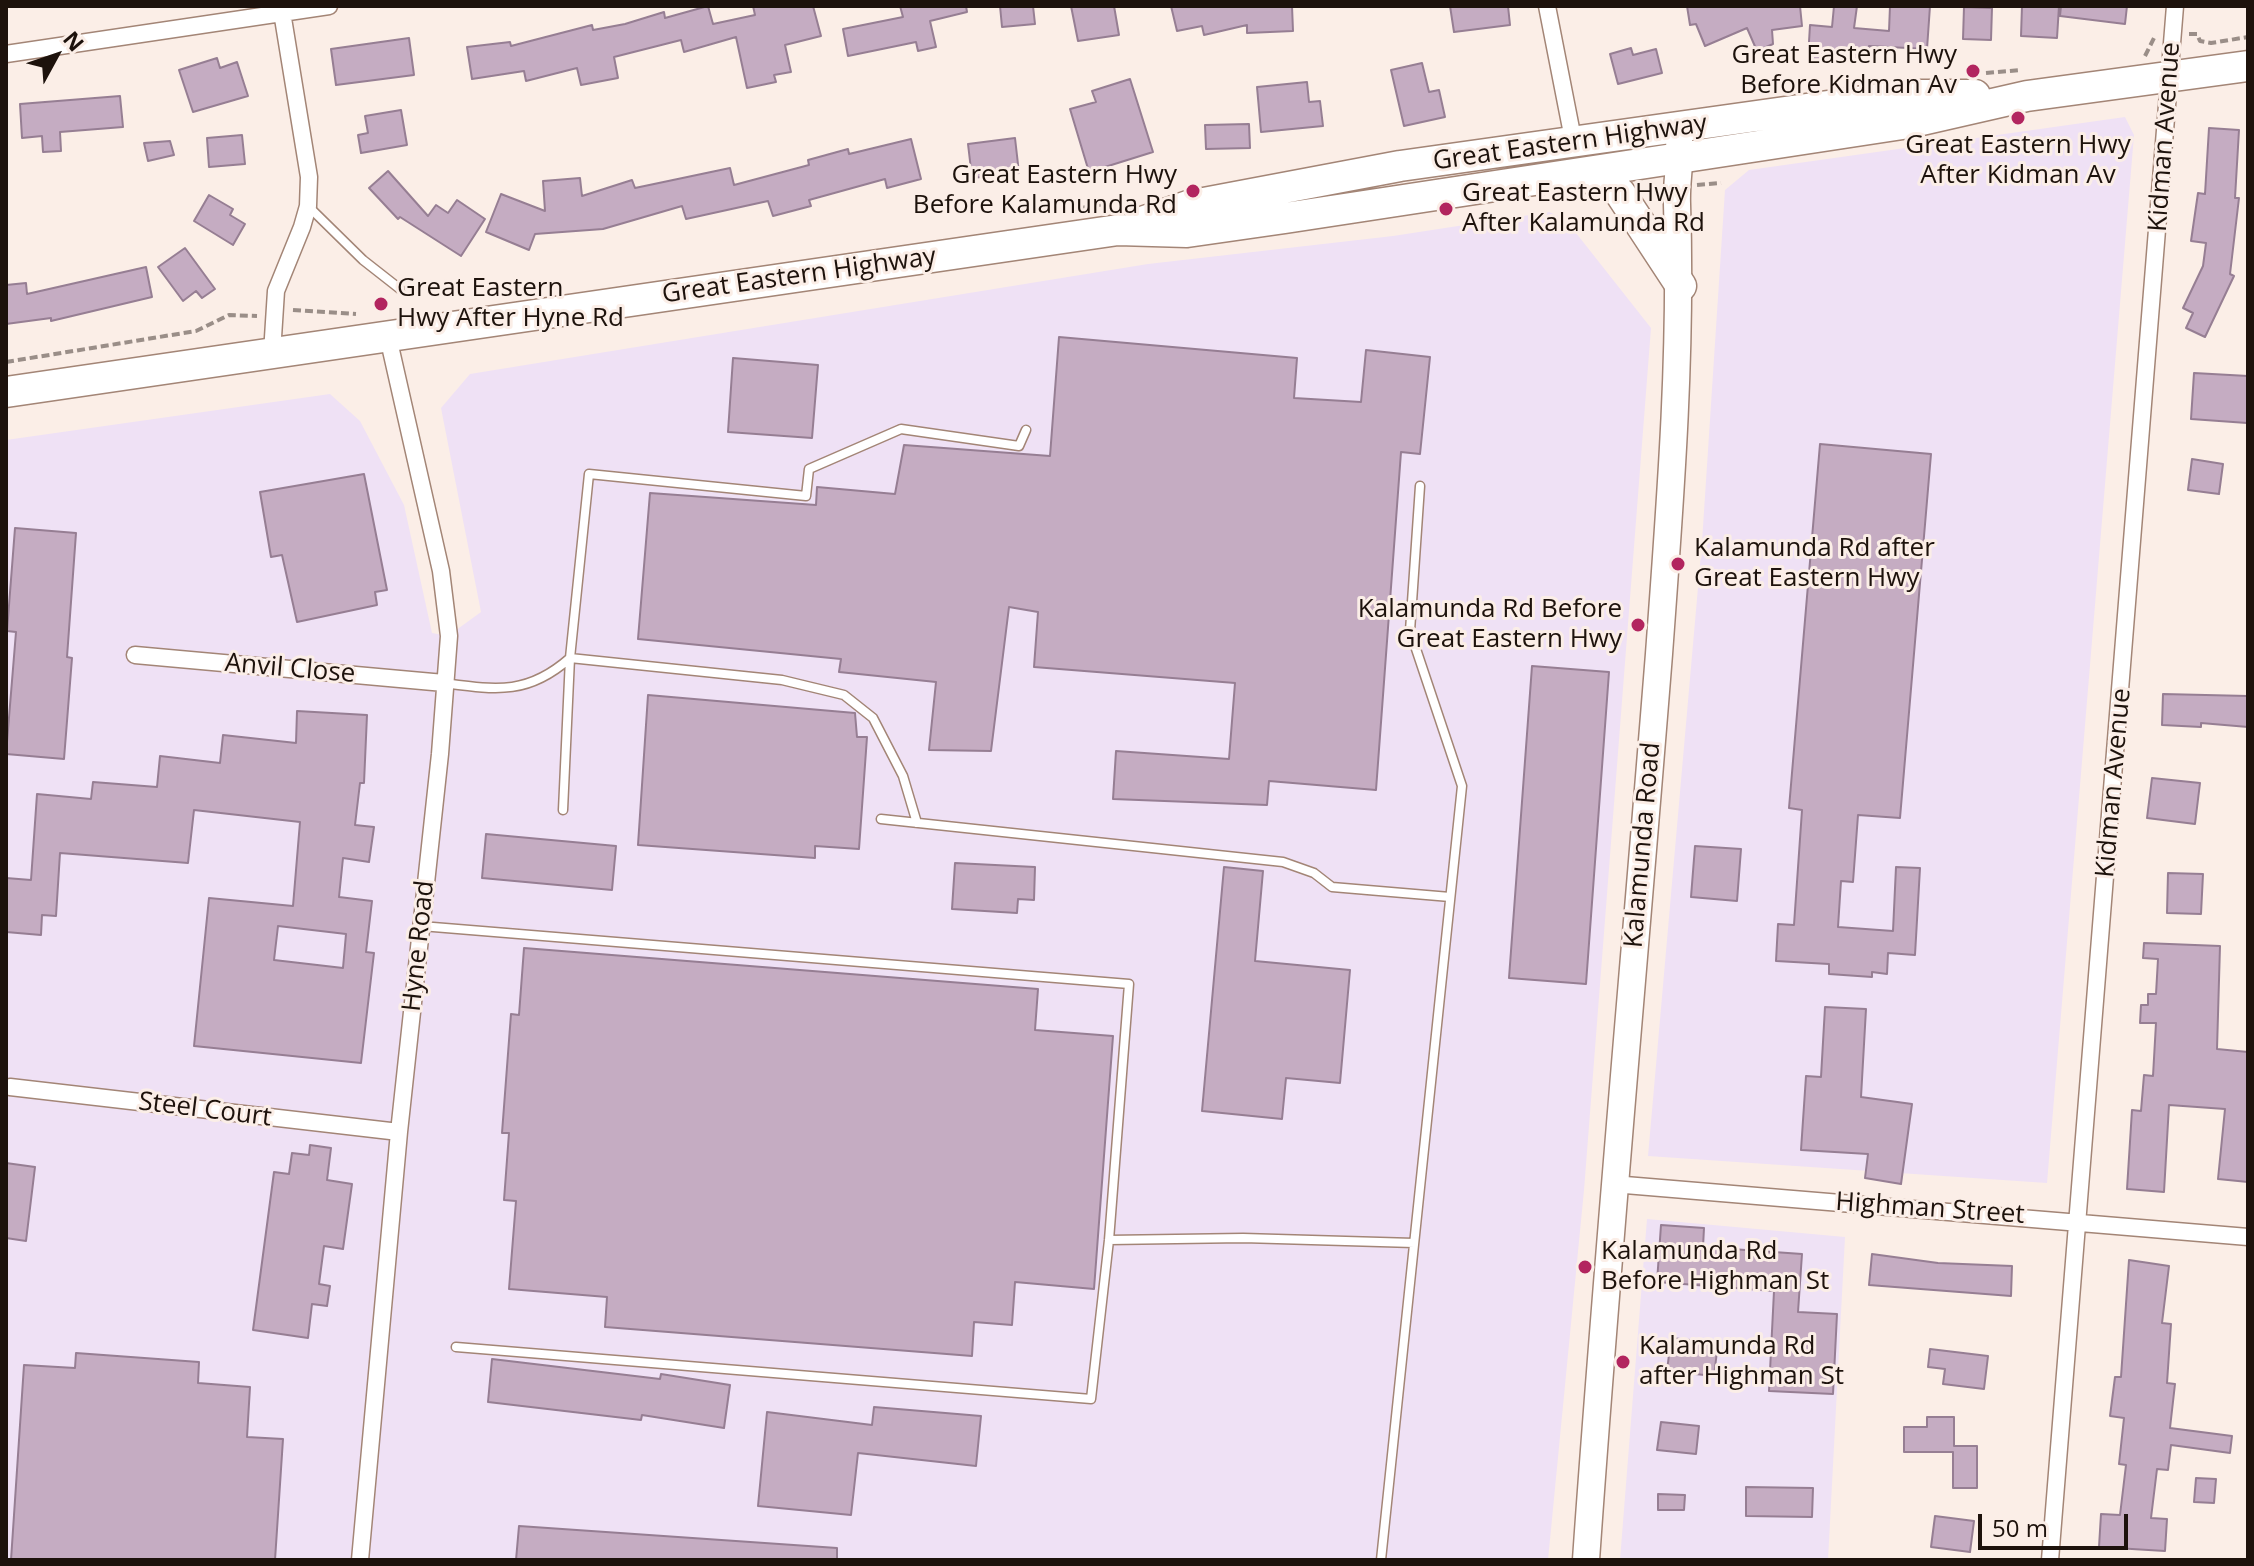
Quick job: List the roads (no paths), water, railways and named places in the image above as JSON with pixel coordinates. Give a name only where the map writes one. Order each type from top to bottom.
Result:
[{"type":"highway","name":"Great Eastern Highway","points":[[6,392],[1118,230],[1187,232],[1909,123],[2027,96],[2248,66]]},
{"type":"highway","name":"Great Eastern Highway","points":[[1118,230],[1188,206],[1572,134],[1678,129],[1906,95],[2027,96]]},
{"type":"highway","points":[[1577,175],[1607,183],[1620,193],[1681,286]]},
{"type":"main road","name":"Kalamunda Road","points":[[1586,1560],[1613,1184],[1668,539],[1681,286],[1677,197],[1681,159],[1678,129]]},
{"type":"street","points":[[6,54],[282,9],[329,6]]},
{"type":"street","points":[[1547,6],[1572,134]]},
{"type":"street","name":"Kidman Avenue","points":[[2050,1560],[2175,6]]},
{"type":"street","points":[[272,353],[276,291],[308,206],[309,177],[282,9]]},
{"type":"street","name":"Hyne Road","points":[[360,1560],[449,636],[441,571],[388,337]]},
{"type":"street","name":"Anvil Close","points":[[135,655],[444,683]]},
{"type":"street","name":"Steel Court","points":[[8,1087],[399,1132]]},
{"type":"street","name":"Highman Street","points":[[1613,1184],[2248,1237]]},
{"type":"lane","points":[[308,206],[363,260],[400,289]]},
{"type":"lane","points":[[563,810],[570,658],[589,474],[806,496],[809,469],[901,429],[1019,446],[1026,430]]},
{"type":"lane","points":[[1381,1560],[1462,786],[1410,631],[1420,486]]},
{"type":"lane","points":[[444,683],[482,688],[518,686],[547,678],[570,658],[782,680],[844,695],[873,718],[903,776],[917,823]]},
{"type":"lane","points":[[881,819],[1283,862],[1314,873],[1332,887],[1450,897]]},
{"type":"lane","points":[[421,926],[1129,984],[1109,1240],[1091,1399],[456,1347]]},
{"type":"lane","points":[[1109,1240],[1243,1238],[1414,1243]]},
{"type":"place","name":"Great Eastern Hwy Before Kidman Av","points":[[1973,71]]},
{"type":"place","name":"Great Eastern Hwy After Kidman Av","points":[[2018,118]]},
{"type":"place","name":"Great Eastern Hwy Before Kalamunda Rd","points":[[1193,191]]},
{"type":"place","name":"Great Eastern Hwy After Kalamunda Rd","points":[[1446,209]]},
{"type":"place","name":"Great Eastern Hwy After Hyne Rd","points":[[381,304]]},
{"type":"place","name":"Kalamunda Rd after Great Eastern Hwy","points":[[1678,564]]},
{"type":"place","name":"Kalamunda Rd Before Great Eastern Hwy","points":[[1638,625]]},
{"type":"place","name":"Kalamunda Rd Before Highman St","points":[[1585,1267]]},
{"type":"place","name":"Kalamunda Rd after Highman St","points":[[1623,1362]]}]
